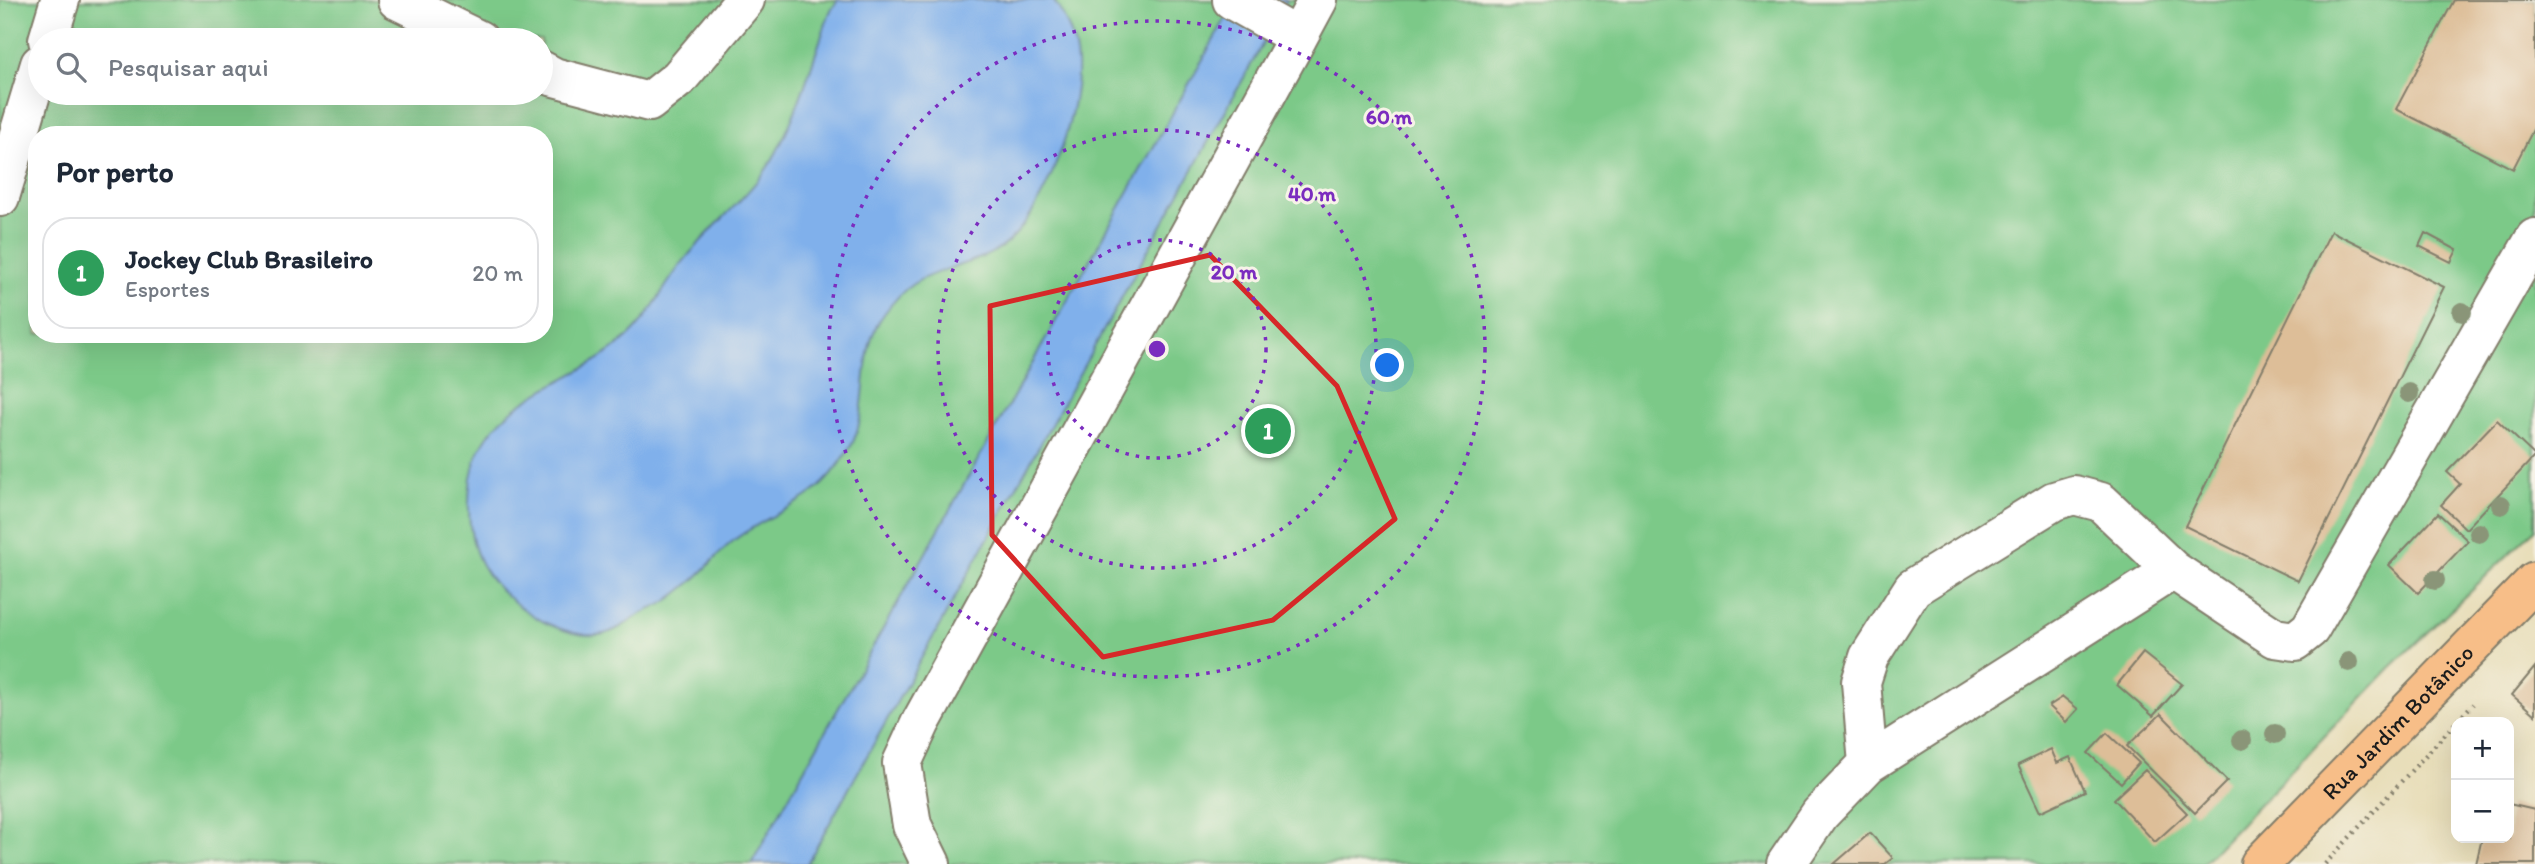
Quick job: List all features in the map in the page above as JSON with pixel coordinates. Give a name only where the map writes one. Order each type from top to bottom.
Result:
[{"type":"main road","name":"Rua Jardim Botânico","points":[[2260,864],[2535,581]]},
{"type":"lane","points":[[52,28],[60,0]]},
{"type":"lane","points":[[397,0],[454,28]]},
{"type":"lane","points":[[553,76],[649,102],[679,78],[745,0]]},
{"type":"lane","points":[[1232,0],[1291,34]]},
{"type":"lane","points":[[931,864],[912,825],[902,763],[921,722],[1291,34],[1318,0]]},
{"type":"lane","points":[[0,197],[28,105]]},
{"type":"lane","points":[[1868,764],[1861,682],[1868,657],[1913,588],[2054,501],[2074,495],[2101,502],[2173,570],[2275,638],[2295,641],[2310,629],[2535,238]]},
{"type":"lane","points":[[1786,864],[1820,814],[1868,764],[2173,570]]},
{"type":"path","points":[[2325,864],[2480,696]]},
{"type":"highlighted area","points":[[1210,255],[1337,386],[1395,519],[1273,620],[1103,657],[992,535],[990,306]]},
{"type":"green space","points":[[0,0],[2535,0],[2535,529],[2390,668],[2202,864],[0,864]]},
{"type":"water","points":[[838,0],[1053,0],[1066,22],[1077,63],[1076,84],[1066,136],[1044,190],[1016,234],[1000,248],[923,278],[897,297],[887,310],[875,329],[870,345],[857,431],[842,460],[819,487],[727,546],[673,597],[610,632],[585,635],[544,622],[517,605],[501,590],[487,574],[477,553],[470,526],[469,496],[477,456],[490,433],[507,414],[550,386],[595,362],[635,330],[689,254],[765,171],[785,136],[830,12]]},
{"type":"water","points":[[1236,0],[1287,0],[807,864],[751,864]]},
{"type":"building","points":[[2454,0],[2535,0],[2535,126],[2513,169],[2396,109]]},
{"type":"building","points":[[2331,231],[2444,287],[2298,581],[2185,526]]},
{"type":"building","points":[[2425,233],[2457,250],[2451,262],[2419,246]]},
{"type":"building","points":[[2497,420],[2535,456],[2466,529],[2441,505],[2460,484],[2447,472]]},
{"type":"building","points":[[2438,513],[2468,541],[2418,593],[2389,565]]},
{"type":"building","points":[[2143,653],[2182,684],[2153,716],[2117,685]]},
{"type":"building","points":[[2535,667],[2535,715],[2512,695]]},
{"type":"building","points":[[2063,697],[2078,709],[2066,722],[2049,706]]},
{"type":"building","points":[[2161,714],[2227,781],[2195,813],[2127,746]]},
{"type":"building","points":[[2107,733],[2139,763],[2121,783],[2088,753]]},
{"type":"building","points":[[2051,749],[2057,763],[2070,757],[2085,791],[2040,812],[2018,765]]},
{"type":"building","points":[[2145,770],[2187,813],[2155,842],[2114,799]]},
{"type":"building","points":[[2514,805],[2535,810],[2535,864],[2476,864],[2481,843],[2514,843]]},
{"type":"building","points":[[1870,833],[1893,858],[1885,864],[1834,864]]},
{"type":"place","name":"Jockey Club Brasileiro","points":[[1268,431]]}]
